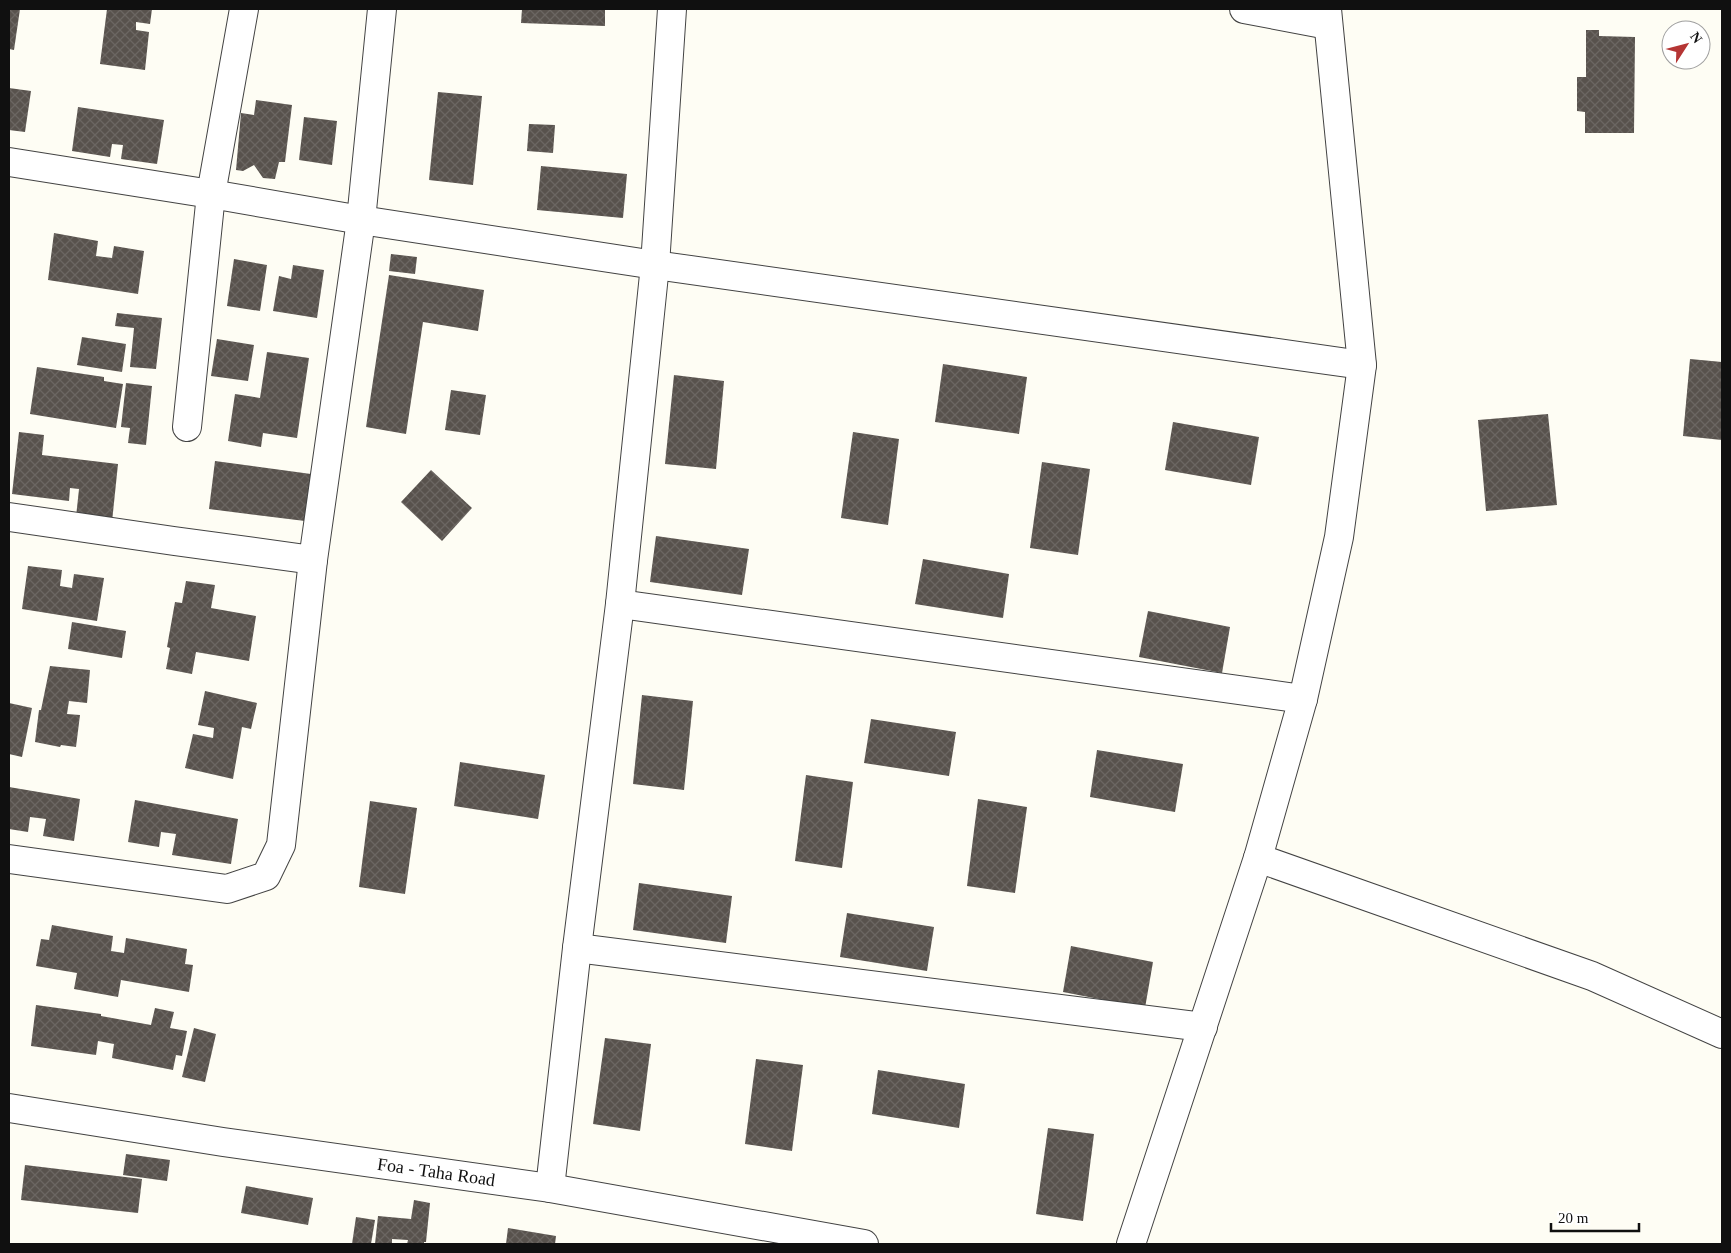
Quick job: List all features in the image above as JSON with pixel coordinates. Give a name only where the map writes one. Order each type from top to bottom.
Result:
[{"type":"street","points":[[187,427],[211,194],[244,9]]},
{"type":"street","points":[[9,859],[227,889],[266,876],[281,845],[313,560],[361,220],[382,9]]},
{"type":"street","points":[[550,1188],[577,948],[620,604],[655,265],[672,9]]},
{"type":"street","points":[[1131,1244],[1204,1027],[1258,858],[1303,699],[1339,538],[1362,365],[1327,17],[1244,9]]},
{"type":"street","points":[[9,162],[361,220],[655,265],[1362,365]]},
{"type":"street","points":[[9,517],[174,542],[313,560]]},
{"type":"street","points":[[620,604],[1303,699]]},
{"type":"street","points":[[1258,858],[1592,976],[1722,1034]]},
{"type":"street","points":[[577,948],[1204,1027]]},
{"type":"street","name":"Foa - Taha Road","points":[[9,1108],[223,1142],[550,1188],[864,1244]]},
{"type":"building","points":[[9,9],[20,9],[14,50],[9,49]]},
{"type":"building","points":[[107,9],[152,9],[150,24],[136,22],[136,30],[149,32],[145,70],[100,64]]},
{"type":"building","points":[[522,9],[605,9],[605,26],[521,23]]},
{"type":"building","points":[[1586,30],[1599,30],[1599,36],[1635,37],[1634,133],[1585,133],[1585,112],[1577,111],[1577,77],[1586,77]]},
{"type":"building","points":[[9,88],[31,91],[25,132],[9,130]]},
{"type":"building","points":[[438,92],[482,96],[473,185],[429,180]]},
{"type":"building","points":[[256,100],[292,105],[285,162],[279,162],[275,179],[263,178],[254,165],[243,171],[236,170],[241,113],[254,115]]},
{"type":"building","points":[[78,107],[164,120],[157,164],[121,159],[123,145],[112,144],[110,157],[72,151]]},
{"type":"building","points":[[304,117],[337,121],[332,165],[299,160]]},
{"type":"building","points":[[529,124],[555,125],[553,153],[527,151]]},
{"type":"building","points":[[541,166],[627,174],[623,218],[537,210]]},
{"type":"building","points":[[54,233],[98,241],[96,256],[112,258],[114,246],[144,251],[138,294],[48,280]]},
{"type":"building","points":[[391,254],[417,257],[415,274],[389,271]]},
{"type":"building","points":[[234,259],[267,265],[260,311],[227,306]]},
{"type":"building","points":[[293,265],[324,270],[317,318],[273,311],[279,276],[291,279]]},
{"type":"building","points":[[389,275],[484,290],[478,331],[423,322],[406,434],[366,427]]},
{"type":"building","points":[[117,313],[162,318],[156,369],[130,367],[134,328],[115,326]]},
{"type":"building","points":[[82,337],[126,344],[122,372],[77,365]]},
{"type":"building","points":[[217,339],[254,345],[248,381],[211,376]]},
{"type":"building","points":[[267,352],[309,358],[297,438],[263,433],[261,447],[228,441],[235,394],[260,398]]},
{"type":"building","points":[[1690,359],[1722,362],[1722,440],[1683,436]]},
{"type":"building","points":[[943,364],[1027,377],[1019,434],[935,422]]},
{"type":"building","points":[[37,367],[104,377],[104,381],[123,384],[116,428],[30,414]]},
{"type":"building","points":[[674,375],[724,381],[716,469],[665,464]]},
{"type":"building","points":[[126,383],[152,386],[146,445],[128,443],[130,428],[121,427]]},
{"type":"building","points":[[451,390],[486,395],[480,435],[445,430]]},
{"type":"building","points":[[1548,414],[1557,505],[1486,511],[1478,420]]},
{"type":"building","points":[[1173,422],[1259,437],[1251,485],[1165,470]]},
{"type":"building","points":[[19,432],[44,435],[42,455],[118,464],[112,522],[76,517],[79,489],[70,488],[69,501],[12,494]]},
{"type":"building","points":[[853,432],[899,439],[888,525],[841,518]]},
{"type":"building","points":[[215,461],[311,474],[305,521],[209,509]]},
{"type":"building","points":[[1042,462],[1090,469],[1078,555],[1030,548]]},
{"type":"building","points":[[431,470],[472,508],[442,541],[401,502]]},
{"type":"building","points":[[656,536],[749,549],[742,595],[650,582]]},
{"type":"building","points":[[923,559],[1009,574],[1003,618],[915,604]]},
{"type":"building","points":[[28,566],[62,570],[60,586],[72,588],[74,574],[104,578],[97,621],[22,609]]},
{"type":"building","points":[[186,581],[215,585],[211,608],[256,616],[249,661],[196,652],[192,674],[166,669],[170,648],[167,647],[175,602],[182,603]]},
{"type":"building","points":[[1148,611],[1230,627],[1222,673],[1139,657]]},
{"type":"building","points":[[72,622],[126,631],[122,658],[68,649]]},
{"type":"building","points":[[50,666],[90,670],[87,703],[69,701],[67,714],[80,715],[76,747],[61,745],[60,747],[35,742],[39,710],[41,710]]},
{"type":"building","points":[[205,691],[257,703],[251,729],[242,727],[233,779],[185,768],[193,734],[213,738],[214,728],[198,725]]},
{"type":"building","points":[[642,695],[693,701],[684,790],[633,784]]},
{"type":"building","points":[[9,703],[32,708],[22,757],[9,754]]},
{"type":"building","points":[[871,719],[956,732],[949,776],[864,763]]},
{"type":"building","points":[[1097,750],[1183,764],[1175,812],[1090,797]]},
{"type":"building","points":[[460,762],[545,775],[538,819],[454,806]]},
{"type":"building","points":[[806,775],[853,782],[842,868],[795,861]]},
{"type":"building","points":[[9,787],[80,799],[74,841],[43,836],[46,819],[30,817],[28,832],[9,829]]},
{"type":"building","points":[[978,799],[1027,807],[1015,893],[967,886]]},
{"type":"building","points":[[135,800],[238,819],[231,864],[172,855],[176,834],[161,832],[159,847],[128,842]]},
{"type":"building","points":[[370,801],[417,808],[405,894],[359,887]]},
{"type":"building","points":[[639,883],[732,896],[726,943],[633,930]]},
{"type":"building","points":[[847,913],[934,927],[927,971],[840,957]]},
{"type":"building","points":[[52,925],[113,936],[111,951],[124,953],[126,938],[187,949],[185,964],[193,965],[189,992],[121,980],[118,997],[74,989],[77,973],[36,966],[41,939],[49,940]]},
{"type":"building","points":[[1071,946],[1153,962],[1145,1008],[1063,992]]},
{"type":"building","points":[[36,1005],[101,1014],[101,1016],[151,1025],[155,1008],[174,1012],[170,1028],[187,1031],[182,1056],[176,1055],[173,1070],[112,1058],[114,1044],[98,1041],[96,1055],[31,1046]]},
{"type":"building","points":[[194,1028],[216,1034],[205,1082],[182,1077]]},
{"type":"building","points":[[605,1038],[651,1044],[640,1131],[593,1124]]},
{"type":"building","points":[[756,1059],[803,1065],[792,1151],[745,1144]]},
{"type":"building","points":[[878,1070],[965,1084],[959,1128],[872,1114]]},
{"type":"building","points":[[1048,1128],[1094,1134],[1083,1221],[1036,1214]]},
{"type":"building","points":[[126,1154],[170,1160],[167,1181],[123,1175]]},
{"type":"building","points":[[25,1165],[142,1179],[138,1213],[21,1200]]},
{"type":"building","points":[[246,1186],[313,1198],[308,1225],[241,1213]]},
{"type":"building","points":[[414,1200],[430,1203],[426,1242],[424,1244],[407,1244],[408,1240],[392,1239],[392,1244],[375,1244],[378,1216],[411,1219]]},
{"type":"building","points":[[356,1217],[375,1220],[371,1244],[352,1244]]},
{"type":"building","points":[[508,1228],[556,1236],[555,1244],[506,1244]]}]
